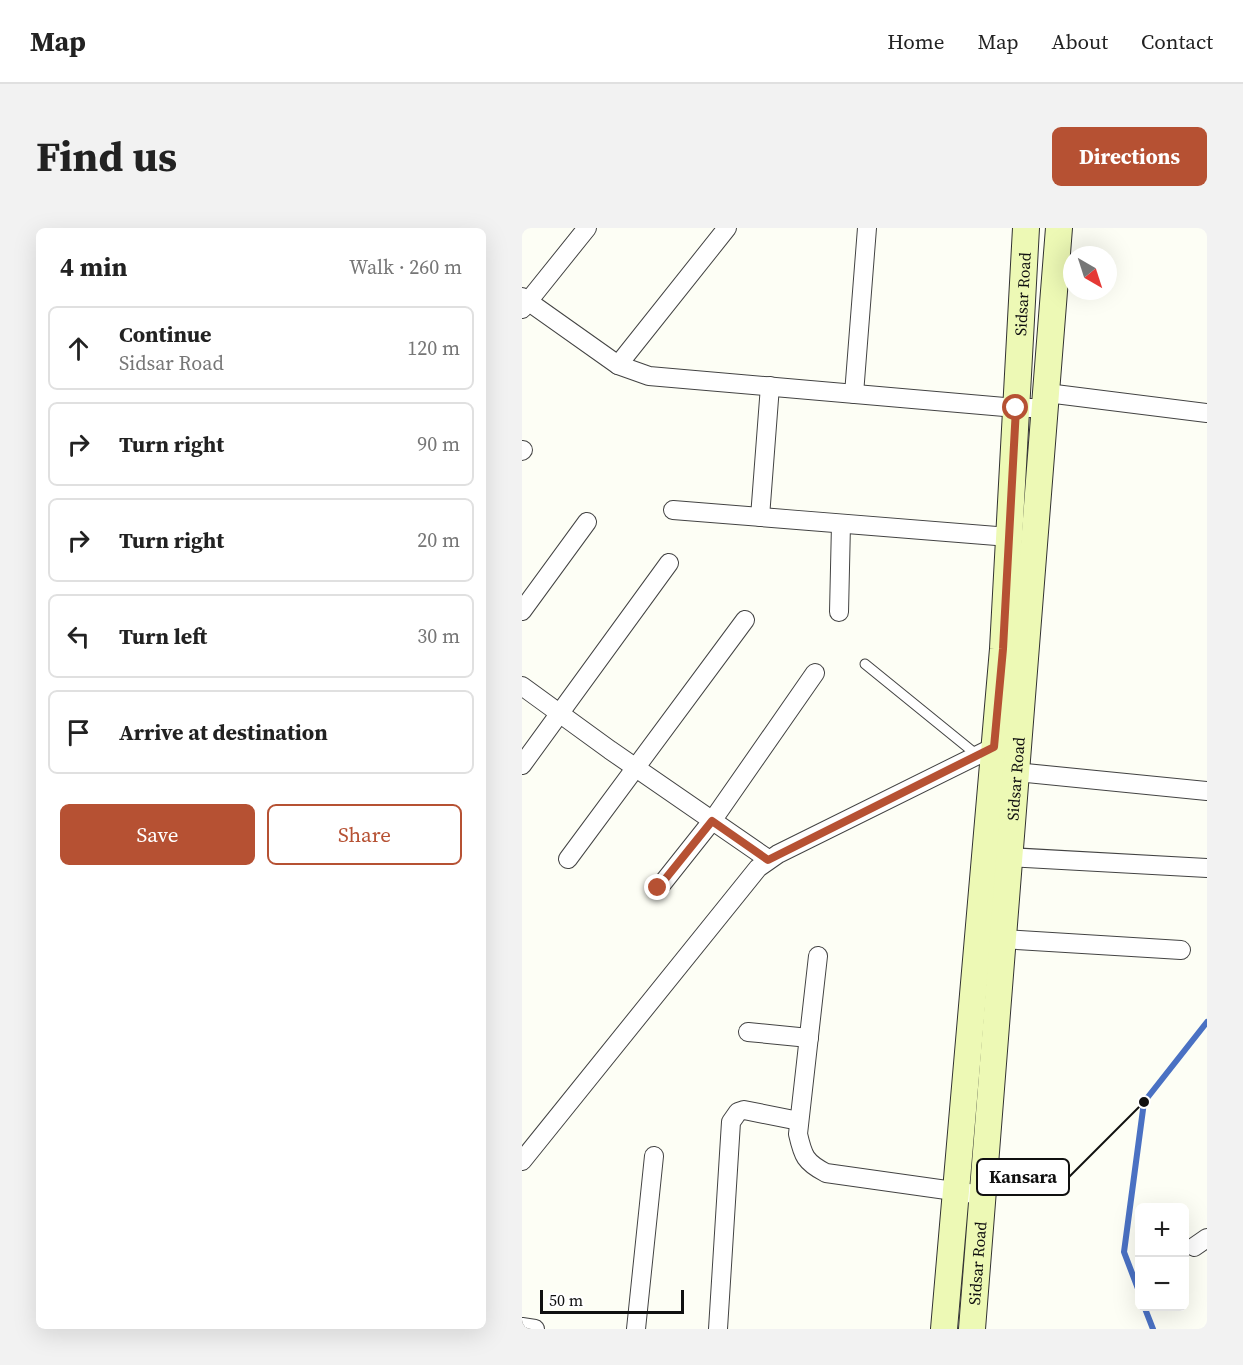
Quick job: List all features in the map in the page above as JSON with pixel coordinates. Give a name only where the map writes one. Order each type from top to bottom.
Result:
[{"type":"main road","name":"Sidsar Road","points":[[944,1329],[995,761],[1026,228]]},
{"type":"main road","name":"Sidsar Road","points":[[972,1329],[1009,857],[995,761],[1046,400],[1059,228]]},
{"type":"street","points":[[618,365],[727,228]]},
{"type":"street","points":[[854,394],[867,228]]},
{"type":"street","points":[[581,230],[524,302],[618,365],[633,372],[650,376],[1016,408],[1046,400],[1207,413]]},
{"type":"street","points":[[760,517],[770,386]]},
{"type":"street","points":[[673,510],[1009,537]]},
{"type":"street","points":[[522,611],[587,522]]},
{"type":"street","points":[[839,612],[841,524]]},
{"type":"street","points":[[522,765],[558,712],[669,563]]},
{"type":"street","points":[[568,859],[745,620]]},
{"type":"street","points":[[658,888],[712,821],[814,673]]},
{"type":"street","points":[[522,686],[768,860]]},
{"type":"street","points":[[524,1153],[751,876],[768,860],[995,761],[1207,791]]},
{"type":"street","points":[[1009,857],[1207,868]]},
{"type":"street","points":[[1002,939],[1181,950]]},
{"type":"street","points":[[818,956],[799,1120],[798,1134],[802,1155],[812,1166],[826,1173],[982,1195]]},
{"type":"street","points":[[748,1032],[809,1038]]},
{"type":"street","points":[[718,1329],[731,1122],[738,1112],[744,1110],[799,1120]]},
{"type":"street","points":[[636,1329],[654,1156]]},
{"type":"street","points":[[522,1327],[535,1329]]},
{"type":"lane","points":[[864,664],[995,761]]},
{"type":"waterway","points":[[1135,1281],[1124,1252],[1144,1102],[1207,1022]]},
{"type":"waterway","points":[[1146,1311],[1153,1329]]},
{"type":"place","name":"Kansara","points":[[1144,1102]]},
{"type":"route","points":[[658,888],[712,821],[768,860],[994,747],[1003,649],[1016,408]]}]
